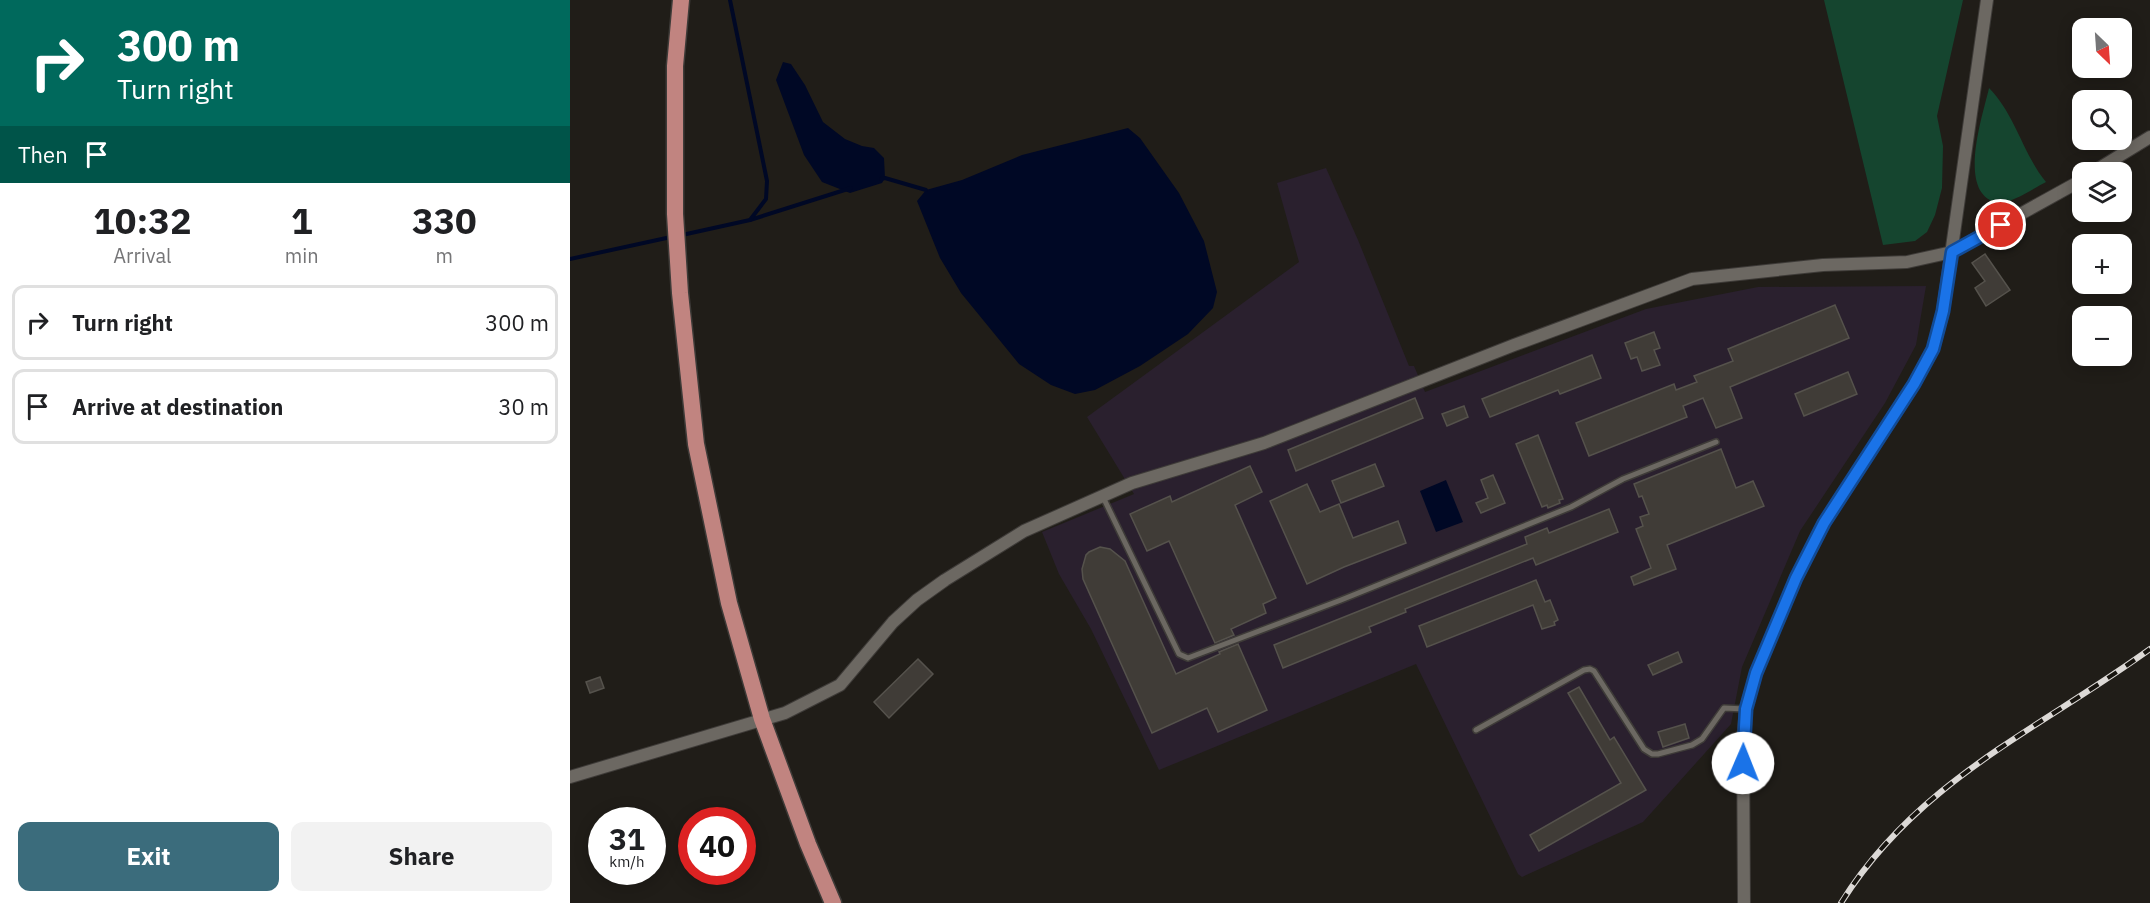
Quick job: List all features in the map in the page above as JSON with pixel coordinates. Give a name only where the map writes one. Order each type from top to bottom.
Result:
[{"type":"main road","points":[[681,0],[675,66],[675,214],[696,444],[729,603],[762,719],[808,844],[833,903]]},
{"type":"street","points":[[1744,903],[1743,740],[1746,709],[1756,673],[1796,578],[1824,523],[1914,384],[1933,349],[1943,311],[1987,0]]},
{"type":"street","points":[[2109,162],[2150,137]]},
{"type":"street","points":[[570,777],[785,713],[840,685],[893,622],[917,600],[945,580],[1024,531],[1132,483],[1264,444],[1524,340],[1692,279],[1823,265],[1907,262],[1952,252],[2072,186]]},
{"type":"lane","points":[[1102,496],[1179,654],[1188,658],[1341,600],[1571,507],[1623,479],[1716,442]]},
{"type":"lane","points":[[1476,730],[1584,670],[1590,669],[1594,671],[1644,748],[1652,754],[1673,751],[1702,739],[1724,708],[1746,709]]},
{"type":"shaded area","points":[[1326,168],[1409,366],[1414,366],[1425,392],[1646,309],[1758,287],[1926,286],[1916,345],[1885,403],[1800,531],[1742,667],[1731,724],[1643,822],[1522,877],[1518,874],[1416,664],[1159,770],[1091,629],[1059,574],[1042,532],[1134,494],[1087,417],[1299,262],[1277,183]]},
{"type":"green space","points":[[1824,0],[1963,0],[1937,116],[1943,146],[1942,188],[1935,215],[1927,232],[1915,241],[1883,245]]},
{"type":"green space","points":[[1989,88],[2006,110],[2031,159],[2046,182],[2004,203],[1986,197],[1978,186],[1975,171],[1978,134]]},
{"type":"water","points":[[783,62],[791,64],[805,85],[823,122],[845,139],[874,148],[884,158],[885,178],[882,183],[850,193],[822,182],[804,155],[776,80]]},
{"type":"water","points":[[1128,128],[1140,138],[1179,193],[1204,241],[1217,292],[1213,308],[1188,334],[1140,366],[1095,390],[1075,394],[1051,385],[1019,364],[961,293],[940,258],[917,201],[926,190],[962,180],[1022,155]]},
{"type":"water","points":[[1446,480],[1463,522],[1436,532],[1420,491]]},
{"type":"building","points":[[1985,254],[2010,290],[1986,306],[1975,288],[1985,281],[1972,263]]},
{"type":"building","points":[[1835,305],[1849,338],[1730,387],[1742,418],[1716,428],[1703,398],[1683,406],[1687,417],[1589,456],[1576,423],[1674,384],[1676,390],[1697,382],[1694,376],[1733,361],[1728,349]]},
{"type":"building","points":[[1654,332],[1660,348],[1654,350],[1660,365],[1642,371],[1637,357],[1631,359],[1625,343]]},
{"type":"building","points":[[1592,355],[1601,378],[1560,394],[1558,390],[1490,417],[1482,399]]},
{"type":"building","points":[[1848,372],[1857,394],[1804,416],[1795,394]]},
{"type":"building","points":[[1415,398],[1423,418],[1296,471],[1288,450]]},
{"type":"building","points":[[1464,406],[1468,417],[1447,426],[1442,414]]},
{"type":"building","points":[[1538,435],[1563,499],[1559,500],[1560,503],[1548,508],[1547,505],[1542,507],[1516,444]]},
{"type":"building","points":[[1721,449],[1736,488],[1753,481],[1764,506],[1667,545],[1676,569],[1634,585],[1631,577],[1651,568],[1636,529],[1643,526],[1640,517],[1649,514],[1634,484]]},
{"type":"building","points":[[1375,464],[1384,486],[1341,503],[1332,481]]},
{"type":"building","points":[[1250,466],[1262,492],[1235,505],[1276,598],[1263,604],[1266,613],[1231,629],[1234,635],[1215,643],[1169,541],[1147,551],[1130,514],[1170,496],[1172,502]]},
{"type":"building","points":[[1493,475],[1505,503],[1481,513],[1476,503],[1488,498],[1481,480]]},
{"type":"building","points":[[1307,484],[1320,512],[1339,504],[1353,538],[1398,521],[1406,543],[1307,584],[1270,501]]},
{"type":"building","points":[[1609,509],[1618,532],[1536,565],[1533,558],[1405,609],[1406,612],[1369,627],[1371,632],[1283,668],[1274,645],[1527,544],[1525,537],[1547,528],[1549,533]]},
{"type":"building","points":[[1100,547],[1110,549],[1125,561],[1176,674],[1238,644],[1267,710],[1218,732],[1207,708],[1152,733],[1083,579],[1082,569],[1086,555]]},
{"type":"building","points":[[1536,580],[1545,602],[1550,600],[1558,620],[1554,622],[1555,625],[1542,629],[1533,605],[1427,647],[1419,626]]},
{"type":"building","points":[[1678,652],[1682,662],[1653,675],[1648,665]]},
{"type":"building","points":[[918,659],[933,674],[889,718],[874,702]]},
{"type":"building","points":[[600,677],[604,688],[590,693],[586,682]]},
{"type":"building","points":[[1579,687],[1610,740],[1614,737],[1646,790],[1539,851],[1530,835],[1621,783],[1568,693]]},
{"type":"building","points":[[1685,724],[1689,738],[1663,747],[1658,732]]},
{"type":"waterway","points":[[682,235],[750,220],[766,199],[767,181],[730,0]]},
{"type":"waterway","points":[[881,179],[885,178],[926,190]]},
{"type":"waterway","points":[[750,220],[851,188]]},
{"type":"waterway","points":[[570,259],[671,237]]},
{"type":"railway","points":[[1841,903],[1872,860],[1906,823],[1943,790],[2023,733],[2150,649]]},
{"type":"route","points":[[1743,763],[1746,709],[1756,673],[1796,578],[1824,523],[1914,384],[1933,349],[1943,311],[1952,252],[2001,225]]}]
